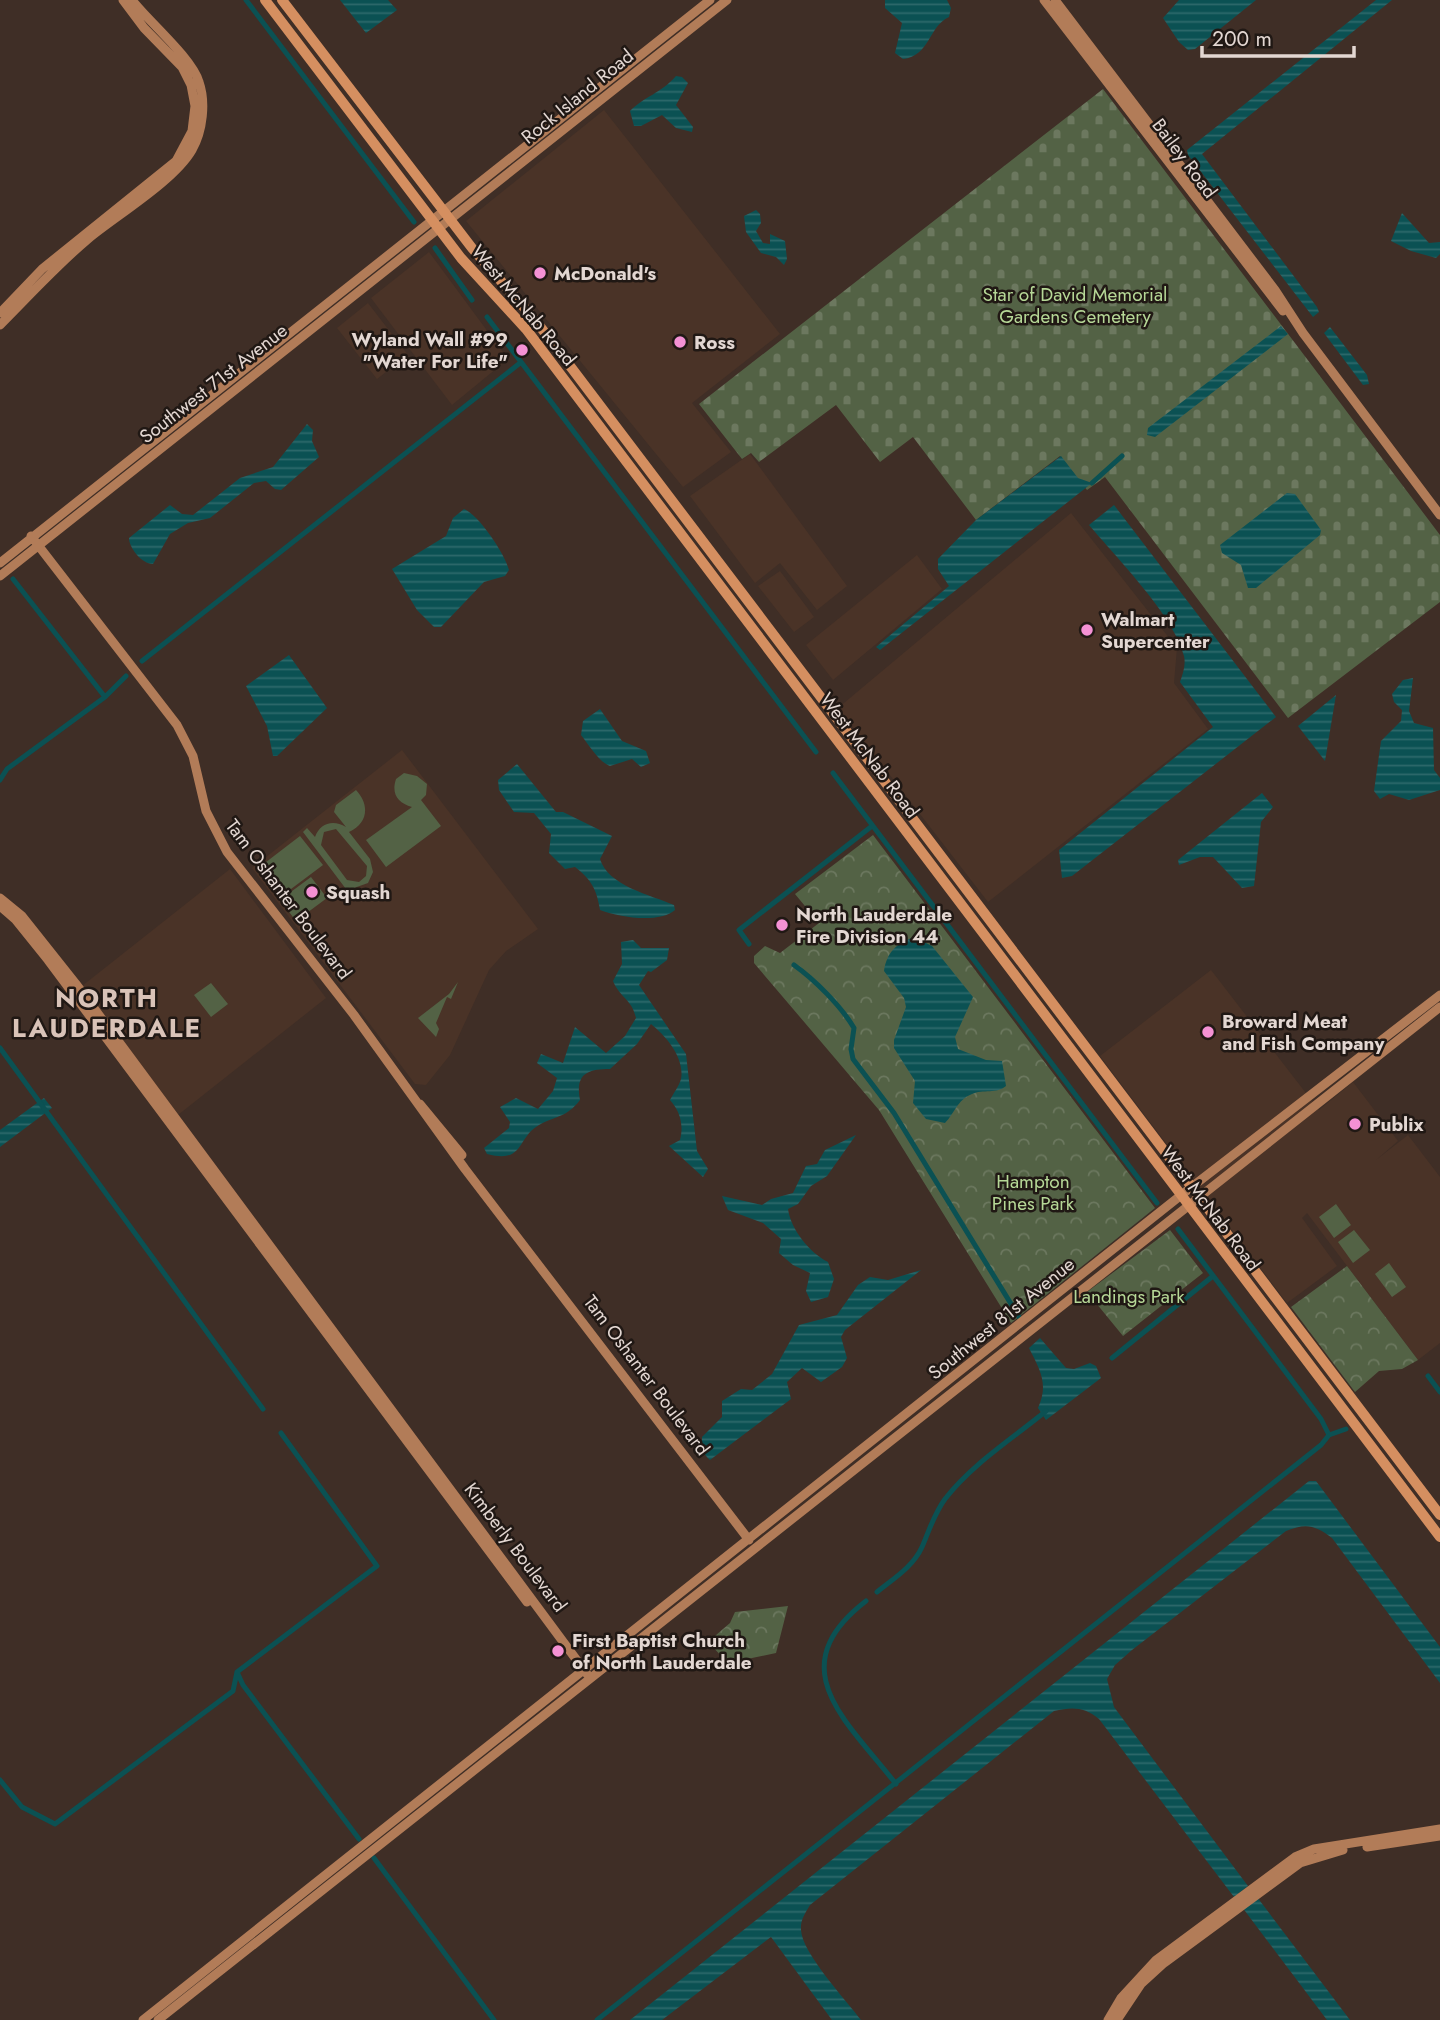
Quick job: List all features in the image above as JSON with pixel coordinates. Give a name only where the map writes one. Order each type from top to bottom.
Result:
[{"type":"main road","name":"West McNab Road","points":[[265,0],[461,258],[526,329],[1440,1537]]},
{"type":"main road","name":"West McNab Road","points":[[282,0],[447,215],[536,321],[1440,1515]]},
{"type":"main road","points":[[904,829],[913,833],[935,862],[948,868]]},
{"type":"main road","points":[[1093,1081],[1104,1073]]},
{"type":"street","points":[[0,313],[42,269],[176,161],[192,131],[195,106],[191,85],[183,67],[144,28],[123,0]]},
{"type":"street","points":[[0,325],[46,275],[180,166],[199,133],[202,106],[199,81],[186,60],[132,0]]},
{"type":"street","name":"Rock Island Road","points":[[447,215],[710,0]]},
{"type":"street","name":"Rock Island Road","points":[[447,215],[727,0]]},
{"type":"street","name":"Bailey Road","points":[[1051,2],[1268,294],[1303,333],[1440,515]]},
{"type":"street","name":"Southwest 71st Avenue","points":[[0,562],[107,489],[131,456],[355,280],[447,215]]},
{"type":"street","name":"Southwest 71st Avenue","points":[[0,576],[34,540],[308,331],[435,224]]},
{"type":"street","points":[[308,331],[312,320],[349,291],[355,280]]},
{"type":"street","points":[[232,390],[298,335],[301,322]]},
{"type":"street","name":"Tam Oshanter Boulevard","points":[[34,540],[177,725],[193,756],[206,811],[227,852],[419,1103],[436,1131],[516,1232],[749,1540]]},
{"type":"street","name":"Kimberly Boulevard","points":[[0,898],[37,934],[170,1111],[303,1296]]},
{"type":"street","name":"Kimberly Boulevard","points":[[0,906],[31,939],[303,1296],[585,1674]]},
{"type":"street","name":"Southwest 81st Avenue","points":[[585,1674],[1190,1188],[1440,995]]},
{"type":"street","name":"Southwest 81st Avenue","points":[[585,1674],[1440,1007]]},
{"type":"street","points":[[141,1086],[162,1108],[170,1111]]},
{"type":"street","points":[[143,2020],[585,1674]]},
{"type":"street","points":[[158,2020],[585,1674]]},
{"type":"street","points":[[1108,2020],[1129,1988],[1156,1960],[1295,1857],[1325,1847],[1440,1829]]},
{"type":"street","points":[[1117,2020],[1141,1984],[1157,1969],[1300,1863],[1337,1850],[1440,1836]]},
{"type":"shaded area","points":[[604,110],[780,334],[692,403],[731,452],[683,487],[466,221]]},
{"type":"shaded area","points":[[429,252],[508,359],[452,405],[371,298]]},
{"type":"shaded area","points":[[368,303],[408,355],[377,379],[337,328]]},
{"type":"shaded area","points":[[750,454],[847,586],[817,610],[780,563],[755,583],[690,496]]},
{"type":"shaded area","points":[[1071,513],[1177,648],[1174,683],[1208,729],[988,902],[838,708]]},
{"type":"shaded area","points":[[917,555],[942,589],[833,680],[806,645]]},
{"type":"shaded area","points":[[780,571],[814,617],[794,632],[758,586]]},
{"type":"shaded area","points":[[402,750],[538,929],[506,951],[489,970],[450,1055],[426,1085],[415,1084],[252,868]]},
{"type":"shaded area","points":[[230,869],[326,998],[178,1115],[82,986]]},
{"type":"shaded area","points":[[1211,970],[1319,1110],[1353,1082],[1398,1141],[1376,1160],[1408,1135],[1440,1177],[1440,1343],[1418,1360],[1307,1213],[1302,1218],[1337,1266],[1287,1303],[1100,1056]]},
{"type":"green space","name":"Star of David Memorial Gardens Cemetery","points":[[1103,89],[1440,535],[1440,602],[1288,718],[1105,477],[1087,490],[1060,456],[976,520],[913,437],[880,462],[836,405],[759,462],[751,453],[742,459],[699,404]]},
{"type":"green space","points":[[404,773],[417,776],[427,784],[426,795],[421,800],[441,826],[386,867],[366,840],[412,807],[399,800],[395,793],[396,779]]},
{"type":"green space","points":[[356,790],[365,808],[360,824],[349,832],[370,859],[373,872],[368,883],[354,888],[360,897],[355,901],[303,832],[307,828],[315,837],[320,828],[328,824],[336,823],[346,827],[334,812],[336,805]],"holes":[[[336,829],[367,866],[366,876],[359,882],[347,880],[321,845],[324,832]]]},
{"type":"green space","name":"Hampton Pines Park","points":[[873,835],[1155,1208],[1011,1323],[879,1110],[754,963],[754,956],[765,946],[780,953],[819,923],[795,894]]},
{"type":"green space","points":[[300,836],[323,865],[279,898],[257,869]]},
{"type":"green space","points":[[311,877],[327,898],[296,921],[280,900]]},
{"type":"green space","points":[[458,982],[451,999],[447,997],[436,1023],[439,1029],[436,1037],[418,1018],[449,994]]},
{"type":"green space","points":[[211,983],[228,1004],[211,1017],[194,995]]},
{"type":"green space","points":[[1336,1204],[1351,1225],[1334,1238],[1319,1217]]},
{"type":"green space","name":"Landings Park","points":[[1170,1230],[1203,1273],[1123,1336],[1087,1292]]},
{"type":"green space","points":[[1354,1230],[1370,1250],[1353,1263],[1338,1242]]},
{"type":"green space","points":[[1389,1263],[1406,1287],[1392,1297],[1375,1274]]},
{"type":"green space","points":[[1347,1266],[1418,1360],[1402,1369],[1379,1371],[1355,1392],[1291,1307]]},
{"type":"green space","points":[[788,1606],[776,1653],[728,1663],[708,1642],[730,1623],[735,1612]]},
{"type":"water","points":[[340,0],[388,0],[397,10],[366,33]]},
{"type":"water","points":[[885,0],[947,0],[951,8],[949,17],[937,27],[919,53],[903,59],[895,53],[902,23],[885,8]]},
{"type":"water","points":[[1179,0],[1256,0],[1195,49],[1188,50],[1179,42],[1163,18]]},
{"type":"water","points":[[1376,0],[1392,0],[1202,154],[1317,307],[1319,312],[1313,317],[1188,155],[1187,150]]},
{"type":"water","points":[[676,76],[682,77],[688,83],[676,105],[693,127],[692,132],[676,128],[662,115],[641,126],[634,126],[630,111]]},
{"type":"water","points":[[756,210],[760,214],[761,223],[756,231],[763,243],[770,244],[770,234],[785,241],[787,259],[784,265],[776,257],[761,253],[746,232],[744,216]]},
{"type":"water","points":[[1402,213],[1429,243],[1440,242],[1440,254],[1436,258],[1411,251],[1391,241]]},
{"type":"water","points":[[1281,326],[1288,334],[1155,437],[1147,435],[1148,428]]},
{"type":"water","points":[[1330,327],[1367,375],[1369,384],[1363,385],[1324,333]]},
{"type":"water","points":[[307,424],[313,430],[312,441],[319,457],[281,490],[275,489],[266,481],[254,483],[210,518],[188,523],[170,534],[153,564],[134,551],[129,538],[170,505],[182,514],[193,515],[240,478],[273,467]]},
{"type":"water","points":[[1061,456],[1078,478],[1092,483],[880,650],[876,647],[949,586],[938,569],[938,559],[976,520]]},
{"type":"water","points":[[1287,493],[1295,494],[1321,530],[1320,535],[1256,588],[1248,588],[1241,565],[1222,553],[1220,545]]},
{"type":"water","points":[[1114,505],[1276,717],[1072,876],[1062,878],[1059,850],[1213,727],[1180,682],[1184,656],[1169,624],[1143,588],[1089,525]]},
{"type":"water","points":[[464,509],[477,519],[491,536],[509,570],[505,576],[484,582],[441,627],[434,627],[417,610],[392,569],[446,536],[453,518]]},
{"type":"water","points":[[289,655],[327,708],[277,756],[273,756],[267,726],[246,686]]},
{"type":"water","points":[[1413,678],[1409,711],[1414,723],[1433,728],[1434,770],[1440,778],[1440,790],[1409,800],[1389,794],[1380,799],[1374,791],[1381,741],[1401,721],[1402,710],[1394,702],[1392,694],[1403,680]]},
{"type":"water","points":[[1336,695],[1325,761],[1298,726]]},
{"type":"water","points":[[600,709],[622,741],[646,751],[650,763],[641,767],[632,759],[610,766],[598,757],[581,735],[583,721]]},
{"type":"water","points":[[517,764],[556,812],[563,812],[612,836],[600,859],[612,876],[631,888],[674,905],[675,910],[649,918],[627,917],[600,910],[595,891],[585,876],[575,867],[565,869],[549,853],[551,834],[534,813],[514,812],[499,790],[498,780]]},
{"type":"water","points":[[1262,793],[1273,807],[1261,822],[1254,886],[1242,888],[1213,857],[1200,857],[1179,865],[1178,860]]},
{"type":"water","points":[[914,937],[932,946],[973,997],[955,1037],[958,1049],[986,1060],[1002,1061],[1006,1086],[967,1097],[945,1123],[926,1119],[913,1103],[915,1081],[894,1048],[894,1040],[906,1007],[904,998],[884,971],[893,950]]},
{"type":"water","points":[[633,940],[641,948],[669,948],[667,960],[651,972],[648,971],[639,985],[686,1054],[697,1151],[708,1169],[703,1177],[669,1146],[680,1140],[682,1129],[680,1118],[670,1100],[681,1079],[680,1063],[673,1048],[651,1024],[637,1044],[610,1069],[595,1070],[584,1075],[579,1084],[580,1100],[570,1110],[532,1130],[514,1153],[508,1156],[487,1154],[484,1148],[509,1128],[510,1122],[500,1107],[516,1098],[538,1109],[553,1091],[557,1078],[537,1063],[541,1054],[563,1063],[575,1027],[606,1053],[625,1036],[636,1018],[632,1007],[613,981],[622,964],[621,942]]},
{"type":"water","points":[[44,1098],[52,1108],[0,1147],[0,1130]]},
{"type":"water","points":[[856,1135],[827,1176],[811,1186],[798,1204],[788,1209],[797,1233],[808,1247],[828,1262],[834,1279],[828,1297],[811,1302],[806,1291],[810,1273],[793,1265],[779,1253],[781,1239],[763,1223],[728,1210],[722,1196],[762,1205],[771,1199],[793,1193],[806,1166],[817,1164],[825,1150]]},
{"type":"water","points":[[921,1270],[845,1330],[841,1337],[847,1358],[842,1367],[821,1382],[802,1368],[787,1382],[791,1399],[710,1460],[707,1457],[703,1450],[702,1437],[722,1417],[722,1401],[741,1389],[752,1390],[772,1374],[799,1325],[837,1315],[858,1285],[870,1277],[888,1280]]},
{"type":"water","points":[[1040,1338],[1066,1368],[1074,1369],[1090,1363],[1096,1366],[1101,1378],[1046,1420],[1038,1408],[1043,1392],[1042,1377],[1029,1348]]},
{"type":"water","points":[[1309,1481],[1316,1481],[1440,1647],[1440,1683],[1332,1538],[1320,1530],[1305,1526],[1286,1531],[1132,1650],[1115,1665],[1107,1679],[1114,1707],[1248,1886],[1234,1897],[1099,1719],[1078,1709],[1054,1711],[810,1905],[801,1923],[803,1940],[816,1963],[861,2020],[832,2020],[771,1937],[662,2020],[630,2020]]},
{"type":"water","points":[[1257,1897],[1350,2020],[1327,2020],[1242,1907]]},
{"type":"waterway","points":[[246,0],[414,222]]},
{"type":"waterway","points":[[435,248],[472,300]]},
{"type":"waterway","points":[[487,317],[816,752]]},
{"type":"waterway","points":[[142,661],[520,363]]},
{"type":"waterway","points":[[1092,483],[1122,456]]},
{"type":"waterway","points":[[13,579],[105,697],[126,676]]},
{"type":"waterway","points":[[0,780],[7,769],[105,697]]},
{"type":"waterway","points":[[833,773],[1157,1203]]},
{"type":"waterway","points":[[749,944],[739,930],[872,826]]},
{"type":"waterway","points":[[794,965],[827,994],[854,1028],[851,1049],[853,1059],[894,1113],[1019,1317]]},
{"type":"waterway","points":[[0,1048],[263,1409]]},
{"type":"waterway","points":[[597,2020],[1321,1445],[1329,1435],[1321,1419],[1178,1229]]},
{"type":"waterway","points":[[1112,1358],[1213,1276]]},
{"type":"waterway","points":[[1428,1376],[1440,1392]]},
{"type":"waterway","points":[[877,1592],[913,1561],[938,1511],[956,1486],[980,1463],[1046,1411]]},
{"type":"waterway","points":[[1329,1435],[1346,1429]]},
{"type":"waterway","points":[[0,1780],[22,1807],[55,1824],[233,1691],[237,1672],[377,1566],[281,1433]]},
{"type":"waterway","points":[[866,1601],[840,1626],[827,1649],[824,1672],[830,1694],[842,1716],[896,1784]]},
{"type":"waterway","points":[[237,1672],[243,1685],[359,1839]]},
{"type":"waterway","points":[[374,1858],[494,2020]]},
{"type":"place","name":"McDonald's","points":[[540,273]]},
{"type":"place","name":"Ross","points":[[680,342]]},
{"type":"place","name":"Wyland Wall #99 \"Water For Life\"","points":[[522,350]]},
{"type":"place","name":"Walmart Supercenter","points":[[1087,630]]},
{"type":"place","name":"Squash","points":[[312,892]]},
{"type":"place","name":"North Lauderdale Fire Division 44","points":[[782,925]]},
{"type":"place","name":"Broward Meat and Fish Company","points":[[1208,1032]]},
{"type":"place","name":"Publix","points":[[1355,1124]]},
{"type":"place","name":"First Baptist Church of North Lauderdale","points":[[558,1651]]},
{"type":"district","name":"NORTH LAUDERDALE","points":[[107,1013]]}]
